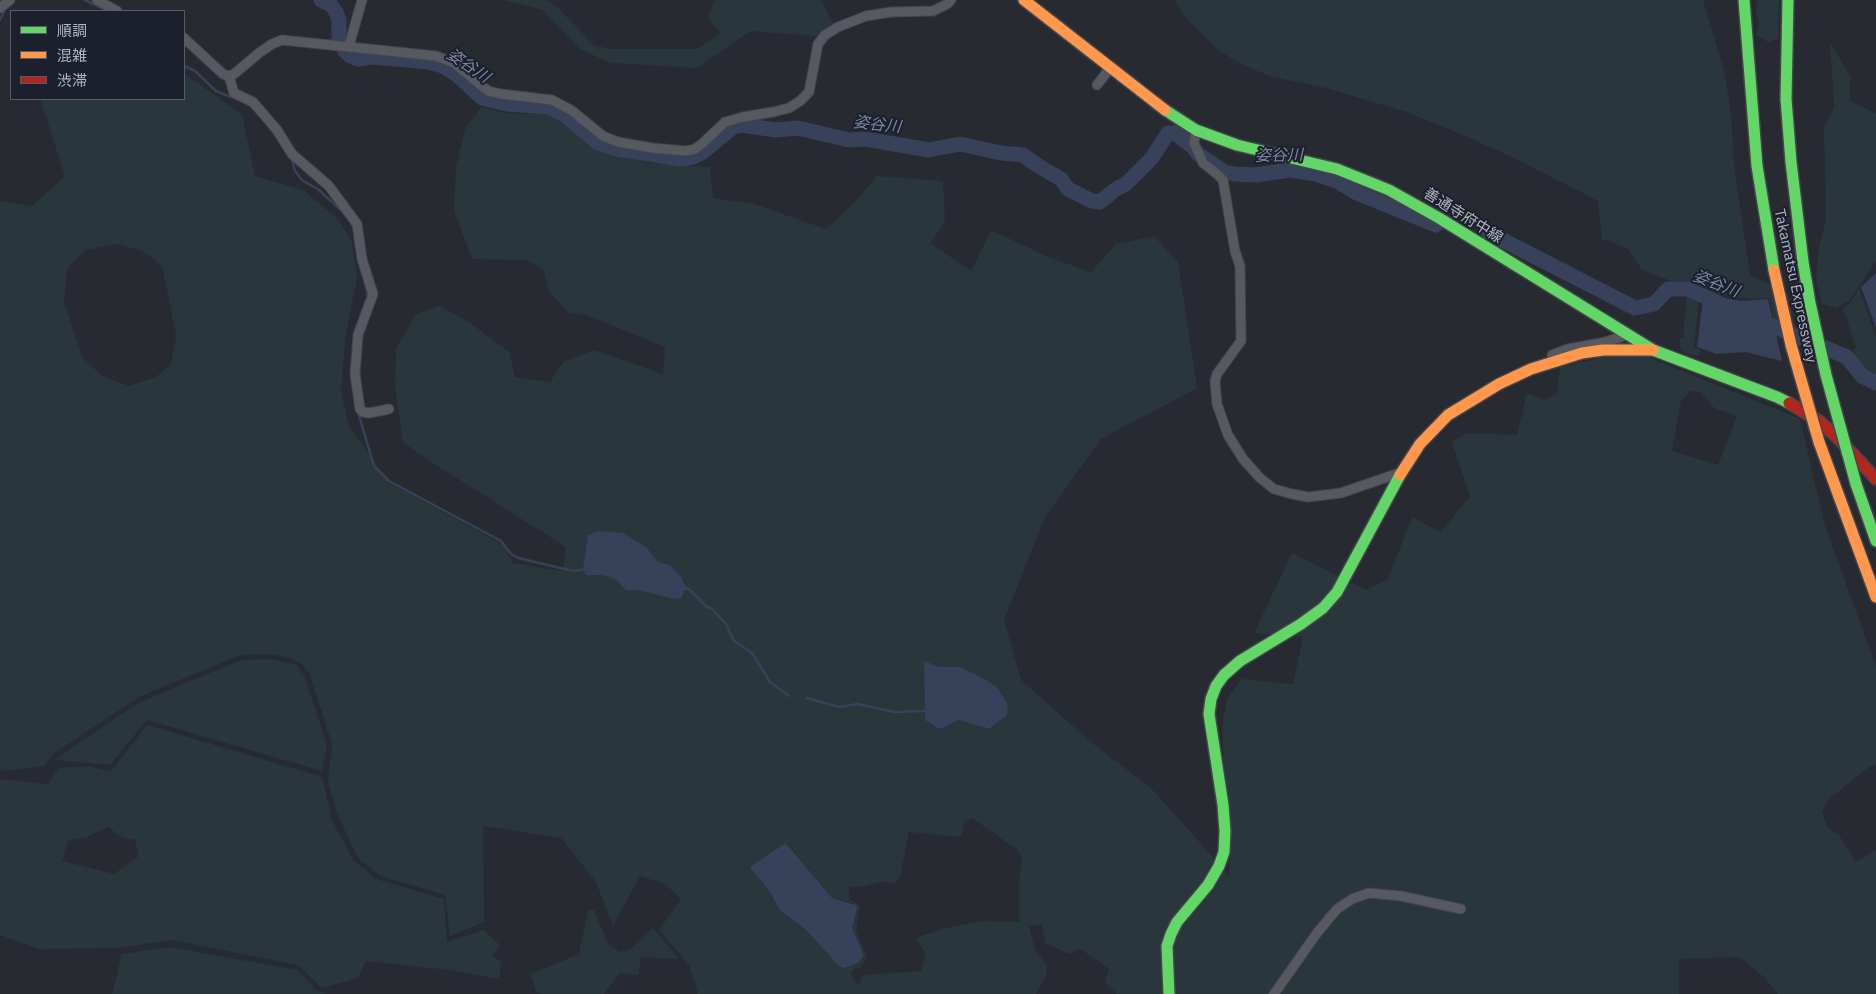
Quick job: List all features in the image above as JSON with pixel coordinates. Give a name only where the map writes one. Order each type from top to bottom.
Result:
[{"type":"main road","name":"善通寺府中線","points":[[1024,0],[1171,115],[1196,130],[1237,145],[1337,169],[1389,190],[1439,218],[1653,350],[1769,394],[1820,421],[1876,480]]},
{"type":"main road","name":"Takamatsu Expressway","points":[[1744,0],[1757,166],[1774,270],[1791,345],[1820,442],[1876,597]]},
{"type":"main road","name":"Takamatsu Expressway","points":[[1788,0],[1786,98],[1791,162],[1803,262],[1826,375],[1856,484],[1876,541]]},
{"type":"main road","points":[[1169,994],[1167,946],[1171,934],[1177,922],[1208,885],[1219,866],[1224,852],[1223,805],[1209,714],[1210,699],[1224,675],[1240,661],[1301,624],[1322,608],[1337,592],[1402,472],[1420,444],[1448,415],[1531,369],[1582,352],[1653,350]]},
{"type":"street","points":[[0,8],[10,0]]},
{"type":"street","points":[[97,0],[115,10]]},
{"type":"street","points":[[348,46],[362,0]]},
{"type":"street","points":[[185,39],[223,74],[229,76],[265,48],[282,40],[436,56],[454,63],[488,91],[552,100],[571,110],[603,136],[618,142],[686,151],[703,144],[725,122],[789,108],[800,101],[809,92],[818,44],[825,35],[838,27],[866,16],[890,12],[933,11],[951,0]]},
{"type":"street","points":[[1097,85],[1110,68]]},
{"type":"street","points":[[229,76],[234,93],[253,102],[277,130],[292,154],[328,186],[357,224],[362,258],[373,294],[358,334],[355,374],[360,408],[363,412],[369,413],[389,409]]},
{"type":"street","points":[[1196,130],[1194,143],[1203,163],[1222,180],[1235,251],[1240,266],[1241,341],[1217,374],[1215,389],[1217,404],[1228,435],[1243,459],[1260,478],[1274,488],[1292,494],[1308,497],[1341,493],[1402,472]]},
{"type":"street","points":[[1552,355],[1568,349],[1606,342],[1626,335]]},
{"type":"street","points":[[1274,994],[1316,933],[1337,909],[1352,899],[1369,893],[1401,896],[1462,909]]},
{"type":"shaded area","points":[[503,0],[546,0],[557,7],[594,45],[610,49],[698,49],[721,33],[708,19],[714,0],[821,0],[833,24],[815,36],[750,31],[697,68],[611,63],[580,49],[543,10]]},
{"type":"shaded area","points":[[1174,0],[1703,0],[1725,74],[1731,115],[1734,166],[1750,275],[1787,292],[1796,331],[1775,325],[1769,298],[1754,299],[1700,292],[1642,270],[1627,248],[1602,239],[1598,201],[1516,159],[1407,112],[1326,88],[1272,77],[1243,65],[1218,50],[1189,21]]},
{"type":"shaded area","points":[[1758,0],[1779,0],[1778,39],[1768,42],[1756,35],[1759,24],[1756,11]]},
{"type":"shaded area","points":[[1830,42],[1850,76],[1850,101],[1876,113],[1876,261],[1849,301],[1836,308],[1822,304],[1816,280],[1819,246],[1826,221],[1824,128],[1834,107]]},
{"type":"shaded area","points":[[185,74],[242,115],[255,176],[303,190],[339,220],[352,242],[357,278],[345,340],[341,392],[349,426],[388,482],[502,544],[513,563],[563,571],[566,547],[425,458],[403,442],[395,386],[396,348],[416,314],[439,306],[469,322],[509,352],[515,377],[550,382],[563,362],[594,350],[663,374],[665,347],[587,315],[569,313],[548,290],[544,271],[528,260],[472,259],[454,211],[456,165],[466,127],[482,107],[505,113],[548,114],[575,132],[598,151],[651,163],[710,167],[713,198],[754,204],[826,229],[853,204],[877,176],[943,181],[945,222],[930,243],[971,271],[991,230],[1048,257],[1091,272],[1116,244],[1154,236],[1178,262],[1197,388],[1101,439],[1045,517],[1004,620],[1021,680],[1092,743],[1150,787],[1230,876],[1222,727],[1227,699],[1241,679],[1293,684],[1303,637],[1254,633],[1292,553],[1366,590],[1388,579],[1412,517],[1441,532],[1470,496],[1452,442],[1467,433],[1517,435],[1527,393],[1544,400],[1557,394],[1560,367],[1609,356],[1648,357],[1800,419],[1825,526],[1876,666],[1876,765],[1869,767],[1830,798],[1822,812],[1828,828],[1839,835],[1856,862],[1876,850],[1876,994],[1778,994],[1765,978],[1739,957],[1679,959],[1679,994],[1117,994],[1105,982],[1109,969],[1079,948],[1070,954],[1045,943],[1042,925],[1029,926],[1035,950],[1047,965],[1046,977],[1036,994],[698,994],[689,965],[659,930],[681,899],[665,884],[640,876],[613,926],[596,882],[561,838],[483,826],[484,922],[450,936],[445,895],[381,876],[358,858],[339,818],[328,782],[332,744],[310,675],[303,665],[288,657],[266,654],[240,655],[139,697],[53,754],[44,766],[0,771],[0,201],[32,206],[65,176],[40,100],[185,100]],"holes":[[[117,244],[143,251],[162,266],[176,335],[171,364],[156,377],[129,386],[102,376],[82,357],[64,302],[67,269],[85,250]],[[1691,391],[1701,392],[1714,408],[1737,416],[1718,465],[1672,451],[1681,401]],[[924,662],[988,681],[997,687],[1008,705],[1007,715],[989,729],[959,720],[940,729],[937,728],[925,720]],[[972,818],[1018,850],[1022,858],[1019,880],[1019,922],[983,921],[946,928],[915,938],[926,953],[921,971],[863,975],[859,986],[854,981],[851,972],[855,968],[861,968],[867,957],[856,931],[860,906],[850,899],[848,887],[865,886],[884,881],[894,884],[900,877],[909,832],[961,837],[964,822]],[[787,843],[832,898],[853,903],[857,909],[852,928],[864,955],[840,966],[806,930],[779,909],[770,892],[751,869]]]},
{"type":"shaded area","points":[[1859,288],[1876,337],[1876,380],[1859,369],[1853,349],[1856,348],[1843,308],[1851,302]]},
{"type":"shaded area","points":[[1687,294],[1699,298],[1694,347],[1701,350],[1698,357],[1681,351],[1679,340],[1683,338]]},
{"type":"shaded area","points":[[270,659],[296,665],[304,675],[327,745],[322,771],[147,720],[110,765],[54,760],[138,703],[241,660]]},
{"type":"shaded area","points":[[147,725],[322,777],[332,820],[353,860],[376,879],[444,899],[447,942],[484,930],[500,945],[492,956],[501,962],[499,979],[449,970],[366,961],[358,978],[322,988],[298,965],[171,940],[118,948],[39,949],[0,935],[0,779],[48,784],[59,768],[88,766],[111,771]],"holes":[[[108,827],[123,838],[135,840],[139,856],[114,874],[62,861],[68,840],[85,838]]]},
{"type":"shaded area","points":[[588,910],[594,910],[608,944],[620,952],[630,949],[653,928],[679,959],[641,957],[638,975],[619,973],[604,994],[542,994],[536,992],[531,974],[579,954]]},
{"type":"shaded area","points":[[169,947],[297,970],[317,991],[326,994],[112,994],[122,954]]},
{"type":"water","points":[[1876,273],[1876,328],[1861,287]]},
{"type":"water","points":[[1701,294],[1741,301],[1768,299],[1782,361],[1746,352],[1717,354],[1697,347],[1703,299]]},
{"type":"water","points":[[599,531],[623,533],[646,547],[658,562],[670,565],[681,577],[686,587],[681,598],[674,599],[639,590],[628,591],[611,577],[586,575],[583,569],[588,535]]},
{"type":"water","points":[[924,661],[940,667],[960,667],[988,681],[997,687],[1008,705],[1007,715],[989,729],[959,720],[940,729],[937,728],[925,720]]},
{"type":"water","points":[[786,843],[832,898],[856,905],[857,909],[852,928],[864,955],[859,962],[845,968],[840,967],[806,930],[779,909],[770,892],[751,869],[751,866]]},
{"type":"waterway","points":[[85,0],[106,10]]},
{"type":"waterway","name":"姿谷川","points":[[321,0],[331,5],[336,12],[339,20],[339,38],[345,51],[350,56],[358,59],[372,57],[429,62],[443,66],[456,74],[482,98],[507,104],[549,107],[567,117],[598,143],[617,149],[681,159],[693,157],[703,152],[733,127],[741,125],[776,130],[798,128],[849,140],[865,139],[929,150],[960,144],[1001,153],[1023,155],[1061,179],[1068,189],[1092,201],[1100,202],[1116,189],[1126,184],[1152,158],[1168,133],[1175,133],[1193,147],[1198,154],[1225,172],[1255,175],[1290,170],[1315,174],[1337,181],[1357,193],[1436,225]]},
{"type":"waterway","points":[[0,20],[5,9]]},
{"type":"waterway","points":[[185,66],[195,71],[216,91],[244,102],[253,108]]},
{"type":"waterway","points":[[291,157],[295,171],[302,180],[319,190],[344,213]]},
{"type":"waterway","name":"姿谷川","points":[[1489,233],[1635,308],[1654,304],[1668,289],[1687,289],[1721,304]]},
{"type":"waterway","points":[[365,283],[368,297]]},
{"type":"waterway","name":"姿谷川","points":[[1756,319],[1847,357],[1862,376],[1876,383]]},
{"type":"waterway","points":[[358,412],[374,466],[389,481],[501,541],[511,554],[518,558],[573,571],[587,569]]},
{"type":"waterway","points":[[683,587],[690,590],[707,607],[712,609],[726,624],[734,641],[752,653],[770,682],[789,696]]},
{"type":"waterway","points":[[807,698],[839,707],[858,704],[894,712],[926,711]]},
{"type":"traffic: fast","points":[[1744,0],[1757,166],[1774,270]]},
{"type":"traffic: fast","points":[[1788,0],[1786,99],[1791,162],[1803,262]]},
{"type":"traffic: fast","points":[[1165,110],[1196,130],[1237,145],[1337,169],[1389,190],[1439,218],[1653,350],[1789,403]]},
{"type":"traffic: fast","points":[[1803,262],[1826,375],[1856,484]]},
{"type":"traffic: fast","points":[[1169,994],[1167,946],[1171,934],[1177,922],[1208,885],[1219,866],[1224,852],[1223,805],[1209,714],[1211,699],[1216,686],[1224,675],[1240,661],[1301,624],[1323,608],[1337,592],[1400,475]]},
{"type":"traffic: fast","points":[[1856,484],[1876,541]]},
{"type":"traffic: slow","points":[[1024,0],[1165,110]]},
{"type":"traffic: slow","points":[[1774,270],[1791,345],[1819,442]]},
{"type":"traffic: slow","points":[[1400,475],[1420,444],[1448,415],[1499,384],[1531,369],[1582,353],[1603,350],[1653,350]]},
{"type":"traffic: slow","points":[[1819,442],[1876,597]]},
{"type":"traffic: jam","points":[[1789,403],[1819,421],[1841,441],[1876,479]]}]
